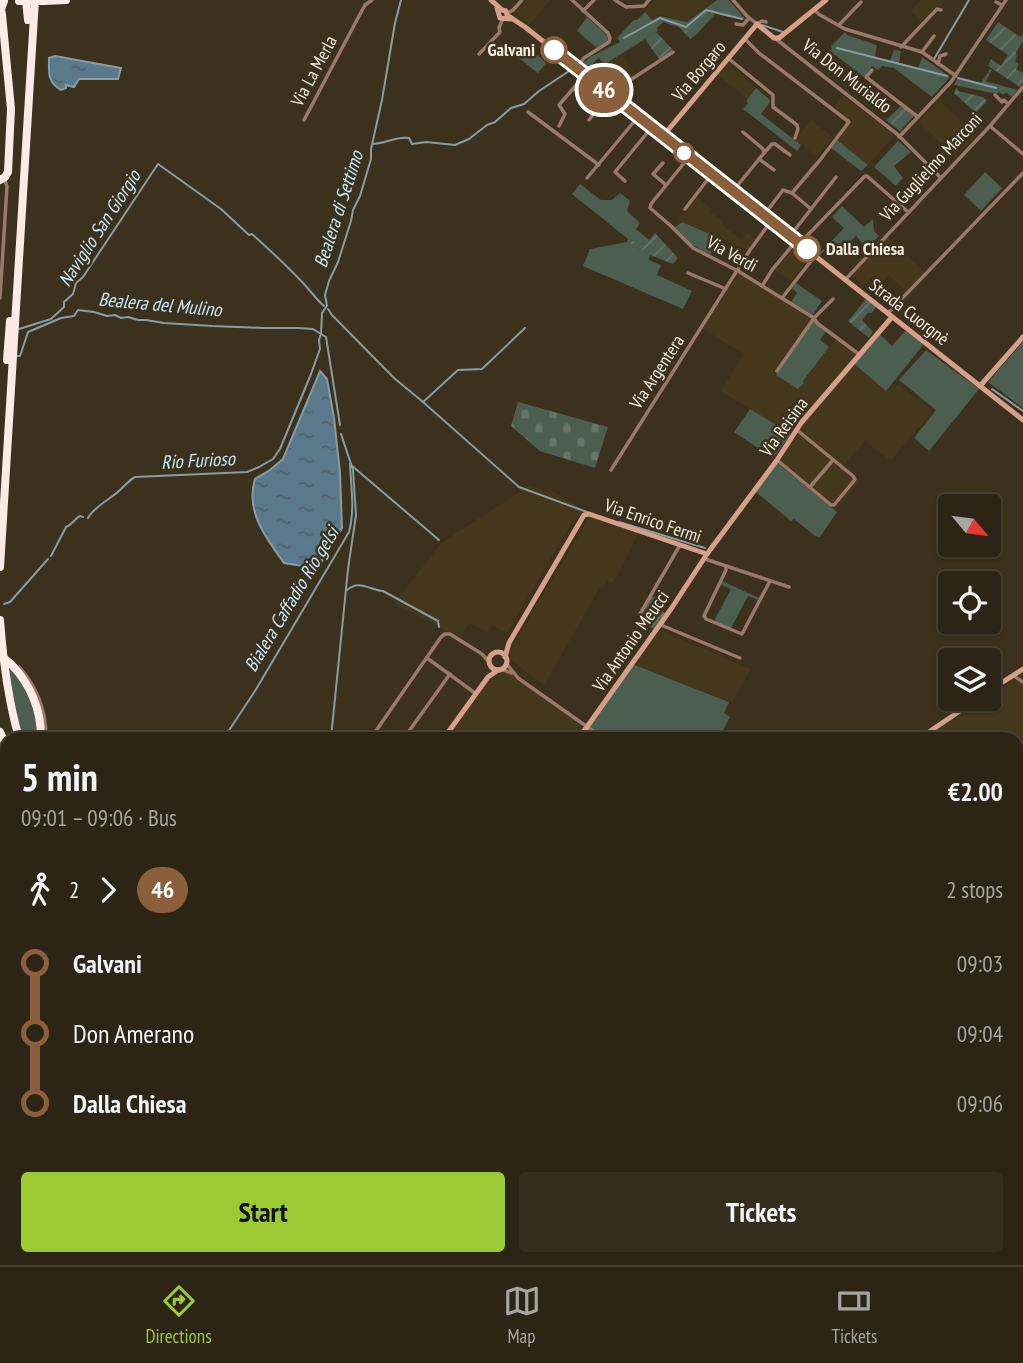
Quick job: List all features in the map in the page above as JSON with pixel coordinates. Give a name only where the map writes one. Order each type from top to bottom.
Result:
[{"type":"highway","points":[[0,482],[30,0]]},
{"type":"highway","points":[[0,567],[30,0]]},
{"type":"highway","points":[[2,179],[8,172],[11,109],[2,1],[66,0]]},
{"type":"highway","points":[[1,13],[10,1]]},
{"type":"highway","points":[[7,70],[0,79],[9,85]]},
{"type":"highway","points":[[0,620],[4,666],[17,732]]},
{"type":"highway","points":[[0,652],[26,682],[34,697],[43,732]]},
{"type":"highway","points":[[0,674],[12,732]]},
{"type":"street","name":"Via La Merla","points":[[304,120],[359,16],[372,0]]},
{"type":"street","points":[[479,54],[500,32],[505,14],[522,0]]},
{"type":"street","points":[[572,0],[608,33],[610,38],[609,42],[584,58],[576,68]]},
{"type":"street","points":[[583,10],[594,0]]},
{"type":"street","points":[[615,0],[626,6],[643,6],[649,0]]},
{"type":"street","points":[[733,0],[749,18],[776,38],[782,37],[826,0]]},
{"type":"street","points":[[899,137],[956,76],[1006,0]]},
{"type":"street","points":[[492,1],[505,14]]},
{"type":"street","points":[[839,25],[861,2]]},
{"type":"street","points":[[996,2],[1002,5]]},
{"type":"street","points":[[901,47],[937,9],[942,10]]},
{"type":"street","points":[[814,10],[845,29],[922,52],[956,76]]},
{"type":"street","name":"Strada Cuorgnè","points":[[505,14],[1023,420]]},
{"type":"street","name":"Via Borgaro","points":[[736,24],[743,25],[749,18]]},
{"type":"street","points":[[757,24],[766,22]]},
{"type":"street","name":"Via Borgaro","points":[[663,136],[757,24]]},
{"type":"street","points":[[922,52],[934,36]]},
{"type":"street","name":"Via Don Murialdo","points":[[776,38],[876,116],[941,178]]},
{"type":"street","points":[[745,39],[771,63],[849,121],[792,193]]},
{"type":"street","points":[[589,120],[609,94],[673,52]]},
{"type":"street","points":[[938,64],[940,56],[946,54]]},
{"type":"street","points":[[728,58],[773,95],[773,107],[797,125],[795,138]]},
{"type":"street","points":[[872,70],[866,77],[918,117]]},
{"type":"street","points":[[557,128],[565,114],[559,105],[584,75]]},
{"type":"street","name":"Via Guglielmo Marconi","points":[[845,280],[990,126],[1023,87]]},
{"type":"street","name":"Via Guglielmo Marconi","points":[[995,95],[1008,104]]},
{"type":"street","points":[[528,112],[557,128],[598,165]]},
{"type":"street","points":[[587,178],[638,117]]},
{"type":"street","points":[[990,126],[1023,155]]},
{"type":"street","points":[[625,180],[615,172],[652,127]]},
{"type":"street","points":[[743,132],[764,149],[764,153]]},
{"type":"street","points":[[733,191],[772,144],[790,155]]},
{"type":"street","name":"Via Verdi","points":[[689,157],[650,204],[650,208],[693,248],[738,271],[814,318],[860,355]]},
{"type":"street","points":[[760,159],[774,170]]},
{"type":"street","points":[[663,163],[653,174],[666,185]]},
{"type":"street","points":[[890,315],[1023,173]]},
{"type":"street","points":[[685,209],[712,174]]},
{"type":"street","points":[[762,286],[798,242],[862,178],[867,176],[908,212]]},
{"type":"street","points":[[790,236],[836,177]]},
{"type":"street","points":[[0,298],[7,186],[2,179]]},
{"type":"street","points":[[764,215],[783,190],[792,193],[811,209]]},
{"type":"street","name":"Via Argentera","points":[[611,470],[771,221]]},
{"type":"street","points":[[782,298],[815,256]]},
{"type":"street","points":[[688,273],[726,289]]},
{"type":"street","points":[[777,371],[814,318],[832,299]]},
{"type":"street","name":"Via Reisina","points":[[706,556],[797,429],[890,315]]},
{"type":"street","points":[[980,386],[1023,337]]},
{"type":"street","points":[[777,460],[831,505],[834,505],[855,479],[797,429]]},
{"type":"street","points":[[810,487],[833,460]]},
{"type":"street","name":"Via Enrico Fermi","points":[[509,643],[584,515],[589,514],[680,545],[726,566],[789,587]]},
{"type":"street","points":[[640,614],[680,545]]},
{"type":"street","name":"Via Antonio Meucci","points":[[583,732],[706,556]]},
{"type":"street","points":[[726,566],[704,616],[742,634],[770,581]]},
{"type":"street","points":[[660,625],[740,658]]},
{"type":"street","points":[[374,732],[445,634],[450,634],[482,654],[499,670],[513,673]]},
{"type":"street","points":[[488,677],[495,654],[509,643]]},
{"type":"street","points":[[448,732],[488,677],[499,670],[506,660],[509,643]]},
{"type":"street","points":[[482,654],[495,654],[506,660],[513,673],[525,684],[594,732]]},
{"type":"street","points":[[427,657],[475,694]]},
{"type":"street","points":[[1001,683],[1023,669]]},
{"type":"street","points":[[408,732],[450,674]]},
{"type":"street","points":[[1012,675],[1023,682]]},
{"type":"street","points":[[929,732],[960,711]]},
{"type":"shaded area","points":[[527,0],[550,0],[529,25],[515,12]]},
{"type":"shaded area","points":[[655,0],[707,0],[710,4],[686,21],[660,15],[652,19],[644,11]]},
{"type":"shaded area","points":[[921,0],[945,0],[941,7],[938,5],[921,21],[911,11]]},
{"type":"shaded area","points":[[622,54],[635,75],[612,90],[596,77],[605,64]]},
{"type":"shaded area","points":[[727,63],[756,88],[748,99],[717,75]]},
{"type":"shaded area","points":[[843,95],[893,134],[868,165],[837,140],[852,121],[834,107]]},
{"type":"shaded area","points":[[939,100],[976,135],[955,157],[919,122]]},
{"type":"shaded area","points":[[811,120],[833,137],[817,157],[795,140]]},
{"type":"shaded area","points":[[696,196],[712,209],[710,212],[723,221],[721,224],[742,240],[747,233],[756,239],[747,250],[678,220]]},
{"type":"shaded area","points":[[888,237],[925,272],[906,291],[888,275],[878,286],[879,283],[872,277],[863,285],[853,278]]},
{"type":"shaded area","points":[[796,242],[811,255],[792,281],[774,270]]},
{"type":"shaded area","points":[[739,274],[811,318],[774,373],[798,389],[837,338],[858,354],[791,434],[721,391],[743,354],[702,328]]},
{"type":"shaded area","points":[[854,365],[886,391],[899,385],[932,411],[891,461],[865,441],[844,465],[860,481],[836,510],[777,462],[797,430],[838,380],[841,381]]},
{"type":"shaded area","points":[[529,486],[557,493],[585,511],[572,522],[507,633],[493,625],[486,632],[470,623],[460,637],[394,604],[441,543]]},
{"type":"shaded area","points":[[589,517],[639,532],[618,575],[612,583],[607,580],[602,584],[544,685],[511,660],[508,654]]},
{"type":"shaded area","points":[[660,630],[751,669],[732,702],[634,666]]},
{"type":"shaded area","points":[[501,669],[506,670],[587,727],[583,732],[452,732],[493,674]]},
{"type":"shaded area","points":[[1023,674],[1023,732],[935,732],[966,711],[1001,711],[1001,688]]},
{"type":"green space","points":[[717,0],[729,0],[745,19],[708,12],[688,30],[663,22],[657,28],[658,31],[605,64],[598,58],[587,70],[582,64],[620,42],[617,38],[645,12],[652,20],[660,16],[687,22]]},
{"type":"green space","points":[[706,12],[715,14],[690,39],[677,25],[688,30]]},
{"type":"green space","points":[[587,17],[608,36],[607,42],[597,48],[577,31]]},
{"type":"green space","points":[[998,22],[1020,37],[1023,34],[1015,61],[1019,64],[1016,69],[1023,73],[1020,87],[988,66],[991,59],[1001,66],[1008,55],[986,40]]},
{"type":"green space","points":[[656,32],[673,50],[659,59],[645,39]]},
{"type":"green space","points":[[845,32],[877,45],[875,57],[890,61],[894,50],[901,51],[899,63],[918,69],[922,57],[950,77],[932,97],[894,68],[882,66],[878,70],[872,66],[864,77],[830,51],[831,46]]},
{"type":"green space","points":[[529,47],[546,63],[538,73],[516,56],[522,49],[525,52]]},
{"type":"green space","points":[[990,69],[992,70],[986,81],[1017,90],[1012,97],[1007,93],[997,94],[954,85],[958,78],[981,83]]},
{"type":"green space","points":[[756,88],[770,102],[761,114],[801,145],[797,151],[743,109]]},
{"type":"green space","points":[[956,88],[958,91],[983,97],[987,101],[976,113],[954,93]]},
{"type":"green space","points":[[901,106],[914,116],[900,131],[886,120]]},
{"type":"green space","points":[[837,140],[868,165],[861,171],[831,148]]},
{"type":"green space","points":[[898,141],[911,152],[894,166],[903,178],[896,186],[874,167]]},
{"type":"green space","points":[[985,172],[1002,188],[981,211],[964,195]]},
{"type":"green space","points":[[580,184],[601,200],[612,200],[620,193],[630,201],[627,211],[640,223],[636,229],[649,240],[644,244],[628,239],[572,194]]},
{"type":"green space","points":[[842,206],[864,227],[873,219],[874,231],[879,236],[867,248],[856,236],[837,255],[828,247],[819,256],[844,228],[832,217]]},
{"type":"green space","points":[[682,222],[717,237],[710,255],[691,244],[675,227]]},
{"type":"green space","points":[[655,233],[678,258],[673,264],[627,242],[628,239],[644,244]]},
{"type":"green space","points":[[627,242],[650,255],[649,260],[661,265],[657,275],[692,291],[683,309],[583,266],[590,249]]},
{"type":"green space","points":[[796,283],[822,301],[813,315],[791,302],[797,293],[792,289]]},
{"type":"green space","points":[[866,299],[876,307],[862,320],[873,332],[869,338],[848,321]]},
{"type":"green space","points":[[813,321],[826,331],[820,340],[829,347],[798,389],[776,375]]},
{"type":"green space","points":[[905,331],[924,344],[886,391],[853,363],[878,333],[892,346]]},
{"type":"green space","points":[[1023,342],[1023,408],[988,382]]},
{"type":"green space","points":[[926,350],[979,389],[929,451],[914,438],[936,410],[899,380]]},
{"type":"green space","points":[[518,402],[608,427],[595,468],[540,451],[511,426]]},
{"type":"green space","points":[[750,409],[791,434],[773,458],[734,432]]},
{"type":"green space","points":[[777,463],[837,512],[820,537],[794,519],[791,521],[757,493]]},
{"type":"green space","points":[[722,581],[759,598],[758,600],[748,596],[731,628],[714,621],[731,589],[721,585]]},
{"type":"green space","points":[[651,596],[660,600],[656,607],[665,613],[654,629],[640,621]]},
{"type":"green space","points":[[632,664],[729,702],[724,713],[730,717],[722,732],[594,732],[587,727]]},
{"type":"green space","points":[[7,665],[30,693],[39,732],[21,732]]},
{"type":"water","points":[[55,56],[121,68],[118,79],[79,79],[74,87],[66,85],[66,88],[61,90],[53,84],[50,76],[49,58]]},
{"type":"water","points":[[320,371],[327,379],[334,418],[342,528],[319,566],[315,568],[284,563],[259,524],[253,491],[255,479],[283,459]]},
{"type":"waterway","name":"Bealera di Settimo","points":[[340,425],[326,337],[321,334],[322,313],[327,306],[325,295],[329,281],[338,262],[371,159],[401,0]]},
{"type":"waterway","points":[[934,59],[969,0]]},
{"type":"waterway","points":[[624,38],[660,18],[686,27],[706,10],[742,19]]},
{"type":"waterway","points":[[762,25],[783,32]]},
{"type":"waterway","points":[[837,48],[947,76]]},
{"type":"waterway","points":[[372,144],[409,138],[412,144],[426,142],[455,145],[495,122],[511,108],[524,104],[572,69]]},
{"type":"waterway","points":[[958,78],[996,88]]},
{"type":"waterway","name":"Naviglio San Giorgio","points":[[19,329],[51,319],[64,307],[64,302],[73,294],[76,283],[83,277],[158,164],[221,209],[249,235],[252,234],[293,272],[324,306]]},
{"type":"waterway","points":[[328,309],[394,378],[423,402],[458,370],[482,369],[525,328]]},
{"type":"waterway","name":"Bealera del Mulino","points":[[17,356],[20,356],[28,332],[61,318],[74,316],[78,310],[164,323],[313,329],[321,334],[320,349],[311,374],[280,449],[273,459],[247,472],[135,477],[95,509],[88,518]]},
{"type":"waterway","points":[[992,389],[1023,411]]},
{"type":"waterway","points":[[423,402],[519,487],[587,512]]},
{"type":"waterway","name":"Bealera di Settimo","points":[[332,732],[356,515],[353,470],[341,434]]},
{"type":"waterway","name":"Bialera Caffadio Rio gelsi","points":[[228,732],[349,532],[352,507],[350,464]]},
{"type":"waterway","points":[[351,465],[439,540]]},
{"type":"waterway","name":"Rio Furioso","points":[[51,556],[66,527],[80,516],[83,517]]},
{"type":"waterway","points":[[619,522],[705,548]]},
{"type":"waterway","name":"Rio Furioso","points":[[4,604],[10,602],[48,559]]},
{"type":"waterway","points":[[347,590],[360,585],[383,591],[438,621],[439,627]]},
{"type":"bus line","name":"46","points":[[554,50],[807,249]]},
{"type":"place","name":"Galvani","points":[[554,50]]},
{"type":"place","name":"Dalla Chiesa","points":[[807,249]]}]
